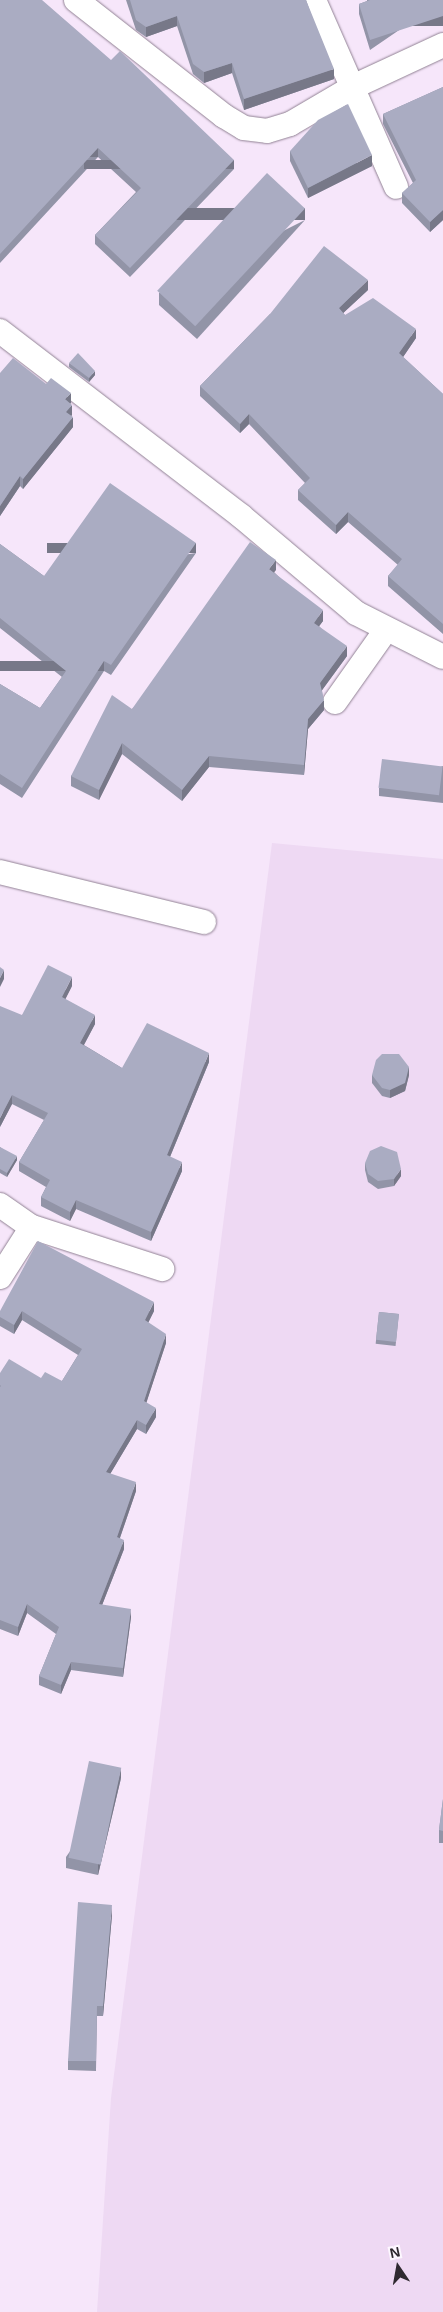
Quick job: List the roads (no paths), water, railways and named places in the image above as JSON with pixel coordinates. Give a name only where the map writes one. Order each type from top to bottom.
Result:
[{"type":"street","points":[[76,0],[124,42],[244,128],[267,131],[290,124],[356,86],[443,45]]},
{"type":"street","points":[[314,0],[356,86],[396,187]]},
{"type":"street","points":[[3,343],[241,516],[356,613],[443,658]]},
{"type":"street","points":[[335,702],[386,630]]},
{"type":"street","points":[[0,872],[204,922]]},
{"type":"street","points":[[0,1205],[32,1226],[162,1269]]},
{"type":"street","points":[[0,1277],[32,1226]]}]
